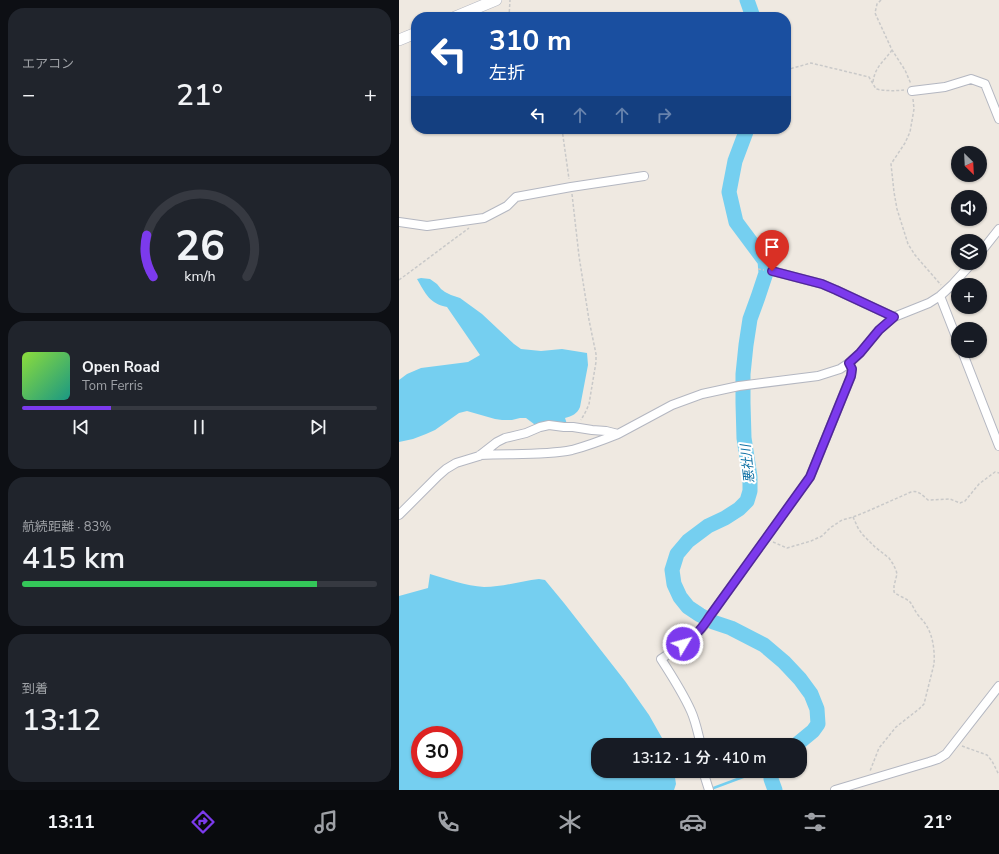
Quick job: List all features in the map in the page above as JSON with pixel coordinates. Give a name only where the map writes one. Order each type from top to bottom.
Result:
[{"type":"main road","points":[[467,12],[496,0]]},
{"type":"main road","points":[[399,40],[411,35]]},
{"type":"street","points":[[912,90],[945,87],[971,79],[985,84],[999,119]]},
{"type":"street","points":[[399,222],[427,226],[484,218],[507,206],[516,197],[644,176]]},
{"type":"street","points":[[987,244],[999,229]]},
{"type":"street","points":[[399,515],[437,476],[456,463],[479,456],[550,453],[572,450],[618,434],[672,405],[702,394],[739,386],[818,376],[840,369],[860,353],[879,330],[894,317],[940,296],[965,270]]},
{"type":"street","points":[[772,271],[822,284],[894,317]]},
{"type":"street","points":[[940,296],[951,324]]},
{"type":"street","points":[[965,358],[999,446]]},
{"type":"street","points":[[699,738],[691,711],[661,659],[694,637],[703,627],[810,477],[851,376],[852,369],[849,363]]},
{"type":"street","points":[[479,456],[497,442],[505,438],[516,436],[540,427],[573,427],[592,430],[606,430],[618,434]]},
{"type":"street","points":[[835,790],[938,759],[946,754],[999,686]]},
{"type":"street","points":[[705,778],[708,789]]},
{"type":"path","points":[[509,0],[509,12]]},
{"type":"path","points":[[881,0],[877,4],[875,13],[892,50],[911,81],[914,109],[910,132],[905,143],[891,164],[897,209],[908,244],[915,255],[946,290]]},
{"type":"path","points":[[873,82],[878,66],[892,50]]},
{"type":"path","points":[[791,69],[811,63],[869,77],[876,89],[897,91],[912,90]]},
{"type":"path","points":[[563,134],[579,256],[596,354],[589,404],[582,418],[573,427]]},
{"type":"path","points":[[399,280],[484,218]]},
{"type":"path","points":[[766,539],[787,548],[811,541],[822,536],[830,528],[842,520],[853,517],[902,495],[915,491],[920,493],[928,500],[950,499],[960,503],[965,501],[979,484],[995,472],[999,473]]},
{"type":"path","points":[[853,517],[862,534],[889,558],[893,564],[897,574],[894,592],[898,596],[909,601],[918,616],[925,623],[931,637],[934,658],[925,704],[896,727],[879,748],[867,781]]},
{"type":"path","points":[[954,744],[987,755],[993,761],[999,775]]},
{"type":"water","points":[[417,279],[430,279],[445,292],[460,298],[482,314],[521,349],[541,351],[562,349],[587,353],[588,365],[580,407],[574,414],[565,418],[567,424],[539,425],[534,424],[526,418],[502,420],[467,411],[459,413],[435,430],[413,439],[399,442],[399,380],[407,374],[421,368],[468,362],[480,355],[447,307],[441,306],[432,301]]},
{"type":"water","points":[[430,574],[463,584],[484,587],[539,579],[545,580],[625,681],[649,715],[662,738],[591,738],[591,778],[675,778],[676,784],[674,790],[399,790],[399,596],[428,588]]},
{"type":"waterway","name":"悪社川","points":[[747,0],[751,12]]},
{"type":"waterway","name":"悪社川","points":[[745,134],[735,161],[729,192],[736,222],[765,261],[766,273],[750,319],[743,374],[744,438],[750,477],[750,491],[747,501],[739,509],[708,526],[688,541],[677,554],[672,570],[674,584],[680,597],[688,607],[713,622],[731,628],[764,645],[784,662],[800,679],[811,694],[817,709],[818,724],[813,731],[804,738]]},
{"type":"waterway","points":[[711,789],[740,778]]},
{"type":"waterway","name":"悪社川","points":[[771,778],[775,790]]},
{"type":"route","points":[[683,644],[694,637],[703,627],[810,477],[851,376],[852,369],[849,363],[860,353],[879,330],[894,317],[822,284],[772,271]]}]
